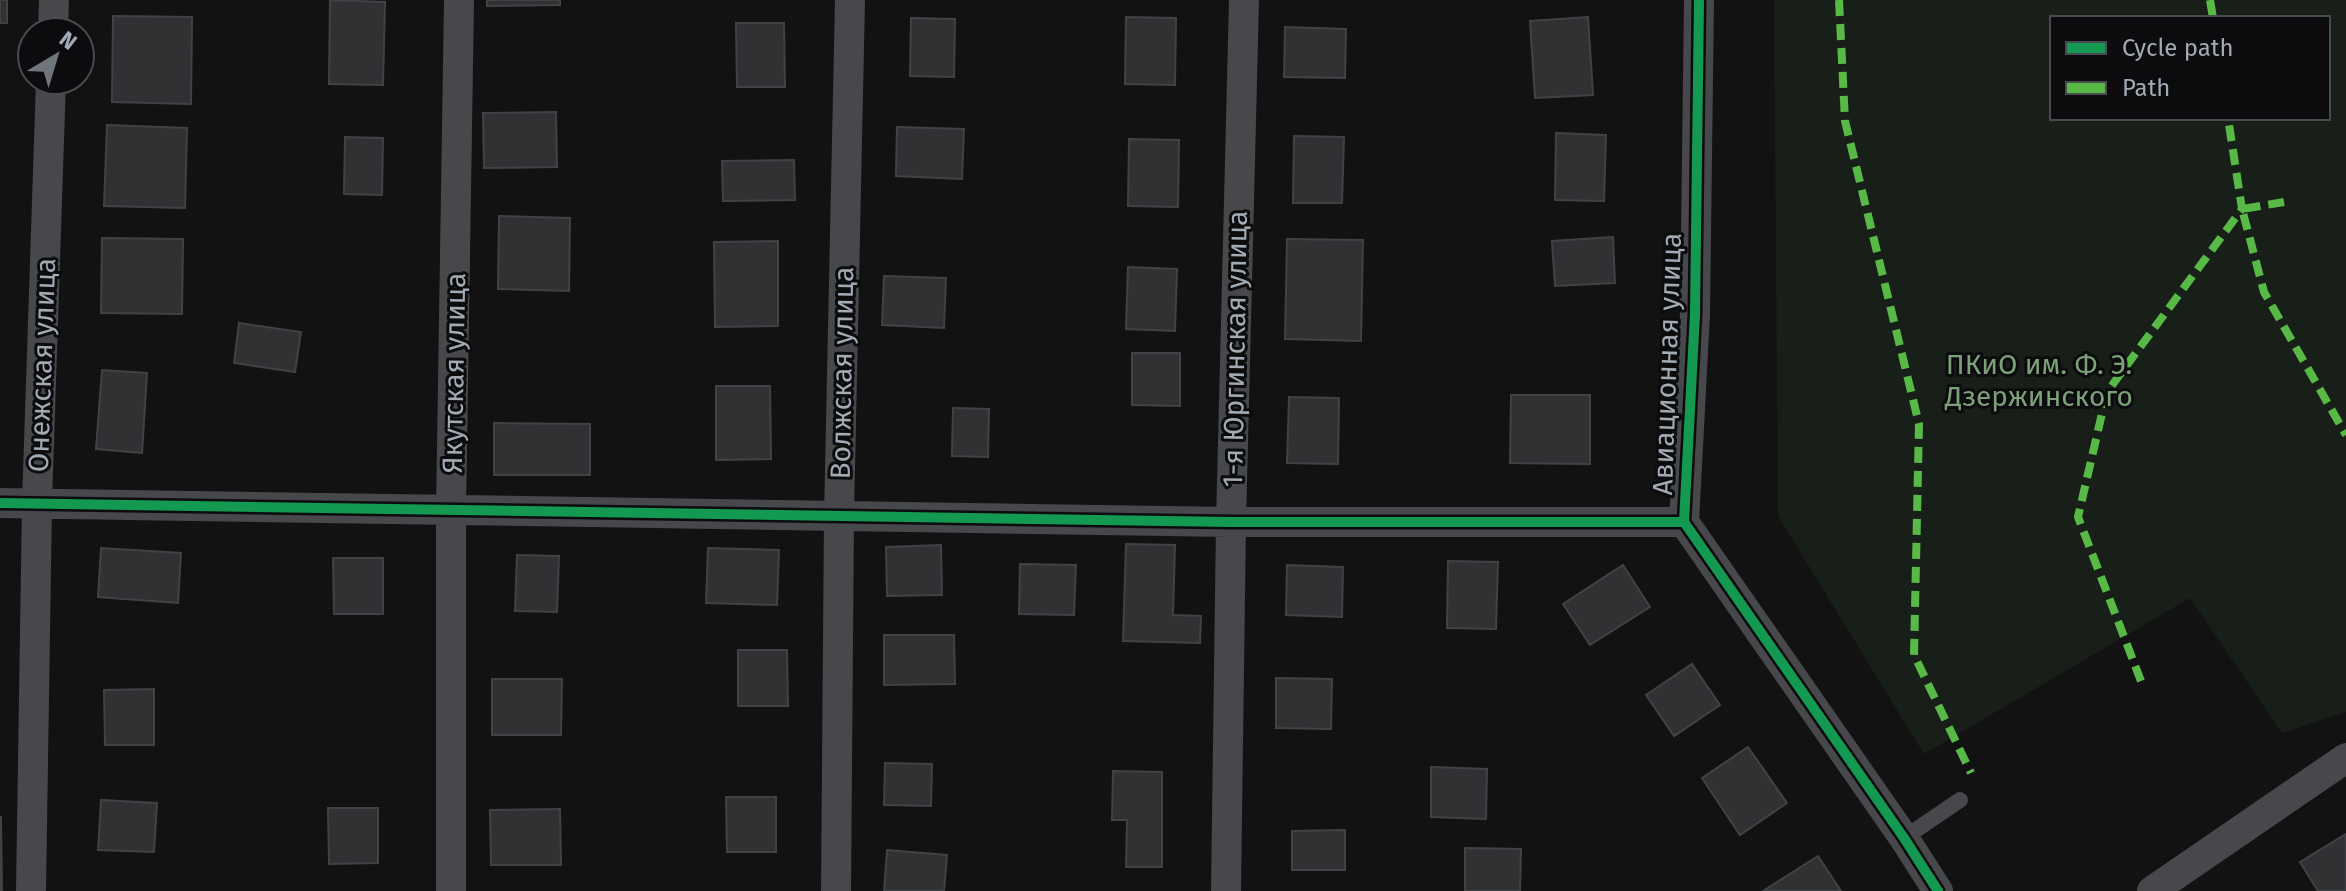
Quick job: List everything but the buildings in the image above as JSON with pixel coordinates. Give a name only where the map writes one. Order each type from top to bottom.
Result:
[{"type":"street","name":"Якутская улица","points":[[451,891],[451,511],[459,0]]},
{"type":"street","name":"Волжская улица","points":[[836,891],[839,516],[850,0]]},
{"type":"street","name":"1-я Юргинская улица","points":[[1226,891],[1231,522],[1244,0]]},
{"type":"street","name":"Авиационная улица","points":[[1699,0],[1695,314],[1684,522],[1938,891]]},
{"type":"street","name":"Онежская улица","points":[[31,891],[37,503],[50,96]]},
{"type":"street","points":[[0,503],[1231,522],[1684,522]]},
{"type":"street","points":[[2152,891],[2346,758]]},
{"type":"lane","points":[[1904,838],[1960,800]]},
{"type":"green space","name":"ПКиО им. Ф. Э. Дзержинского","points":[[1774,0],[2346,0],[2346,712],[2282,733],[2190,598],[1924,754],[1778,516]]},
{"type":"marked path","points":[[1839,0],[1845,121],[1919,424],[1914,655],[1971,773]]},
{"type":"marked path","points":[[2210,0],[2213,16]]},
{"type":"marked path","points":[[2141,681],[2078,517],[2107,392],[2242,209],[2228,120]]},
{"type":"marked path","points":[[2284,202],[2242,209],[2264,292],[2346,435]]},
{"type":"cycle path","points":[[1699,0],[1695,314],[1684,522],[1938,891]]},
{"type":"cycle path","points":[[0,503],[1231,522],[1684,522]]}]
